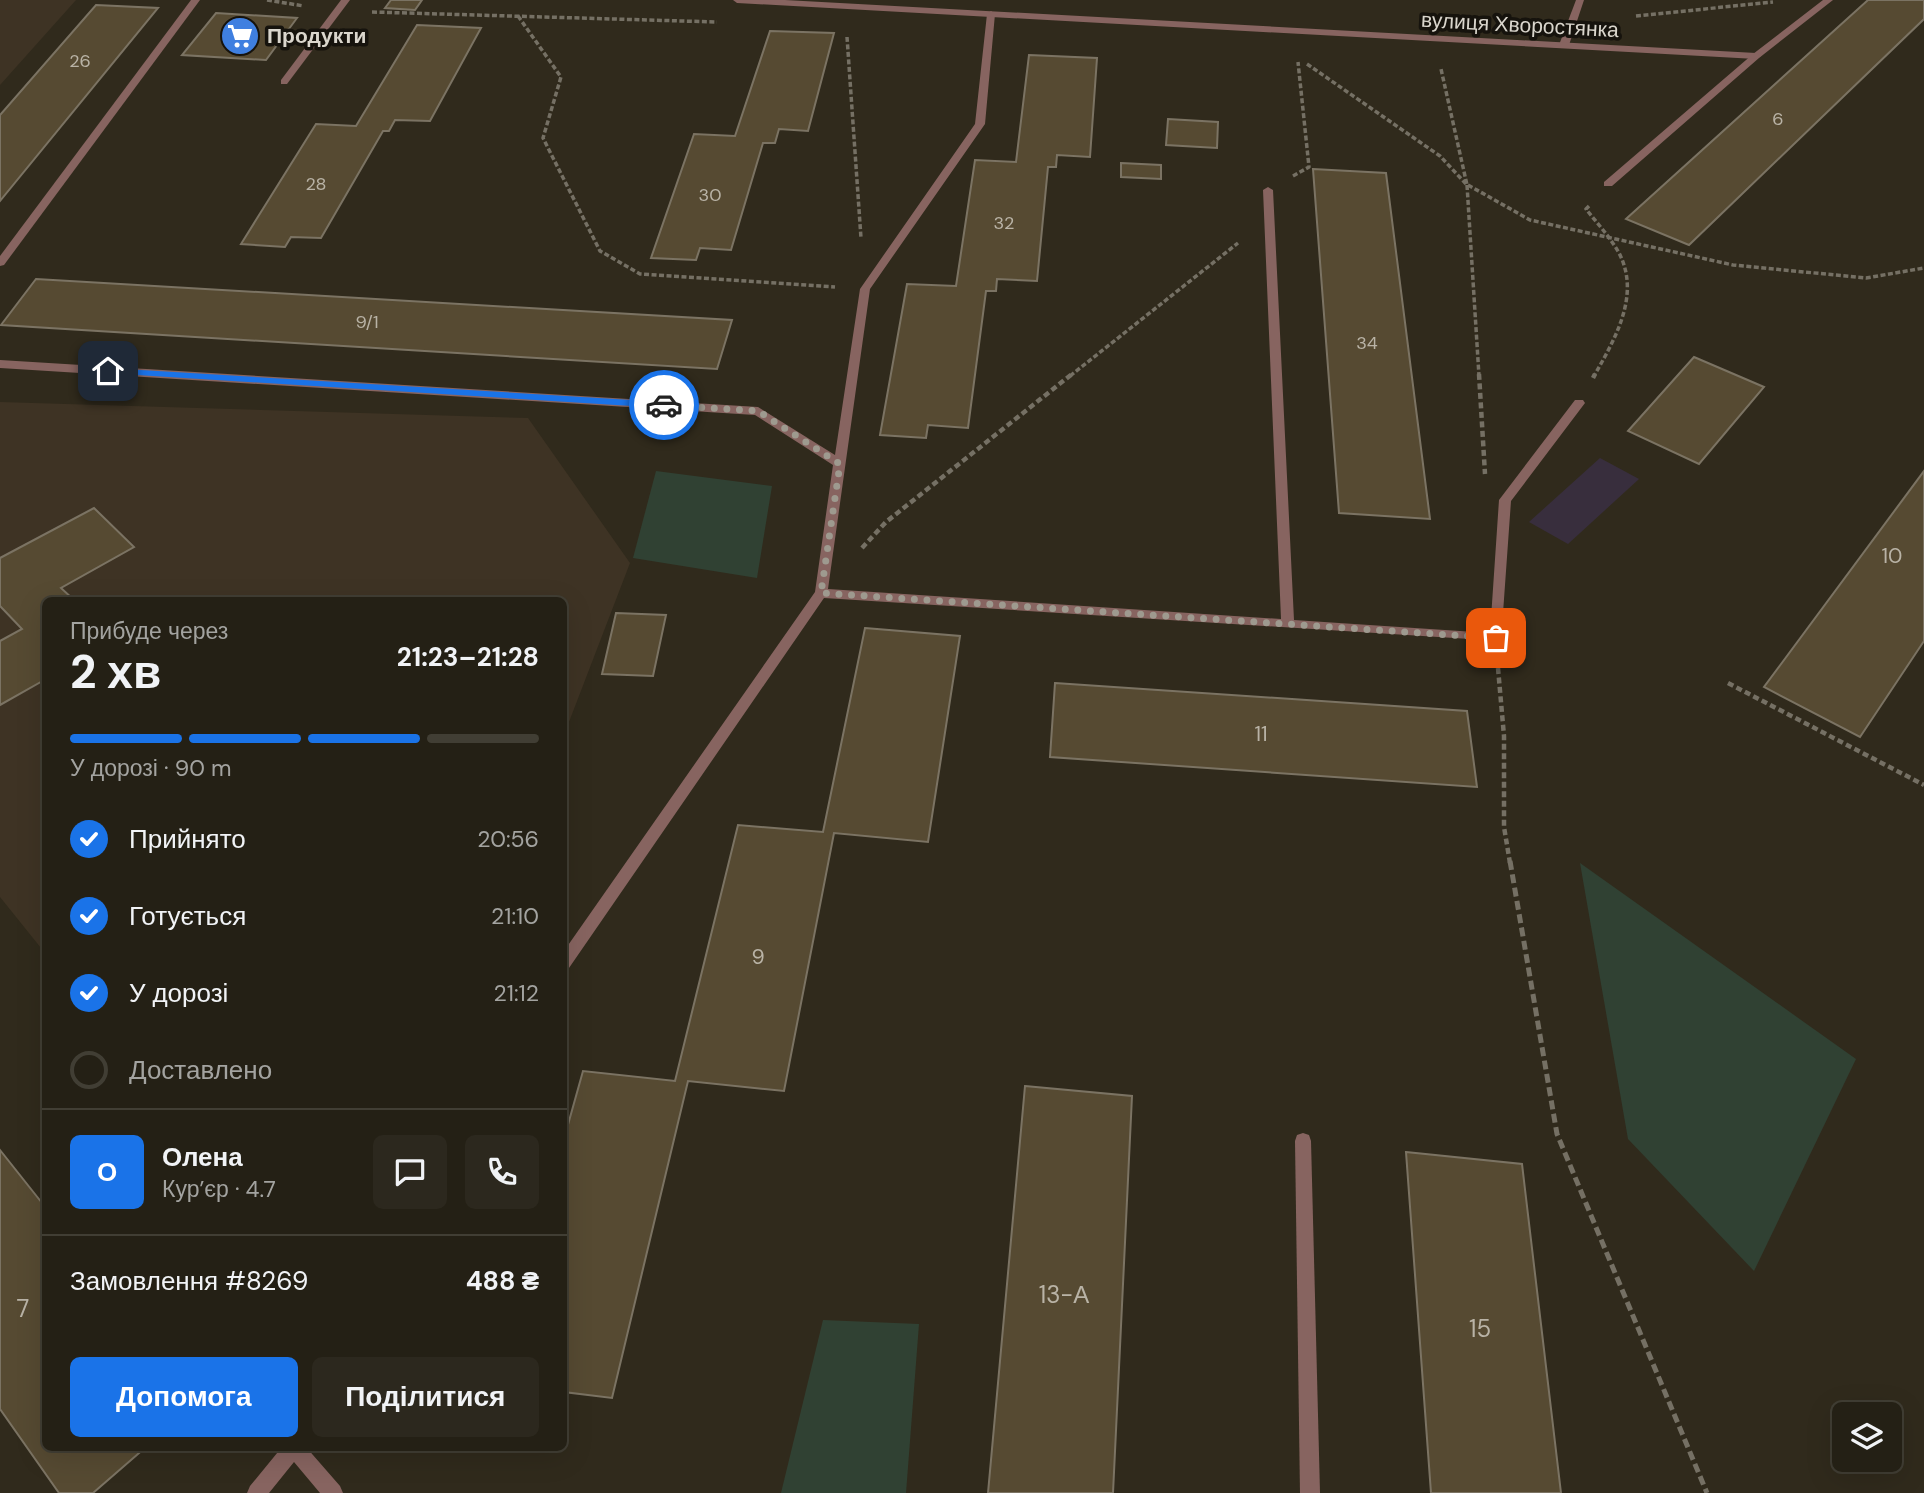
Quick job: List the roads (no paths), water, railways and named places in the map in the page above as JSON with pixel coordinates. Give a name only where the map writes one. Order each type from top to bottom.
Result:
[{"type":"street","points":[[0,263],[197,0]]},
{"type":"street","points":[[284,82],[346,0]]},
{"type":"street","name":"вулиця Хворостянка","points":[[737,0],[1756,56]]},
{"type":"street","points":[[1564,45],[1580,0]]},
{"type":"street","points":[[1608,184],[1756,56],[1829,0]]},
{"type":"street","points":[[567,959],[821,593],[865,289],[980,124],[992,14]]},
{"type":"street","points":[[1268,190],[1288,623]]},
{"type":"street","points":[[0,364],[758,411],[840,464]]},
{"type":"street","points":[[821,593],[1496,638],[1506,500],[1578,403]]},
{"type":"street","points":[[1303,1141],[1310,1493]]},
{"type":"street","points":[[257,1493],[292,1451]]},
{"type":"street","points":[[297,1451],[333,1493]]},
{"type":"place","name":"Продукти","points":[[240,36]]}]
